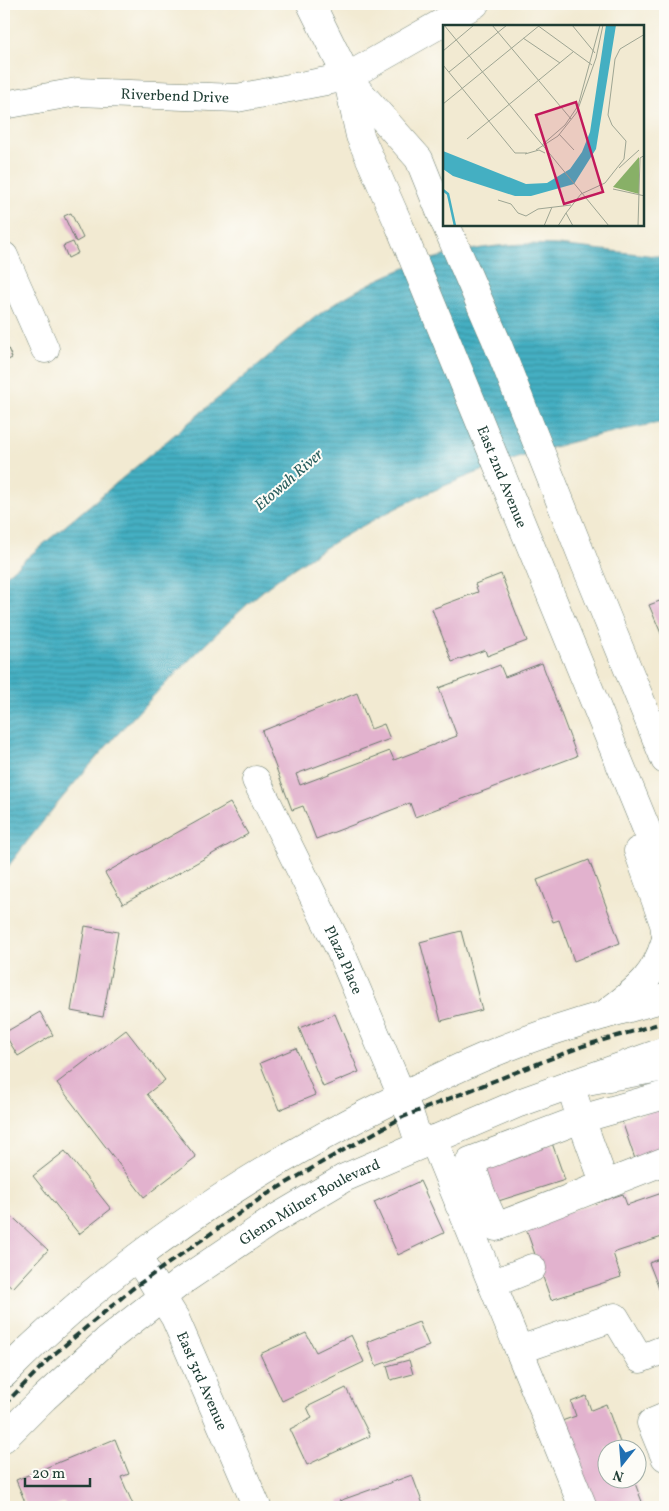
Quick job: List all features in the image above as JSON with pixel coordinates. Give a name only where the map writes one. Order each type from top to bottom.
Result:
[{"type":"street","name":"East 2nd Avenue","points":[[311,4],[347,77],[360,136],[400,227],[665,874]]},
{"type":"street","name":"Riverbend Drive","points":[[4,105],[77,92],[237,98],[347,77],[475,4]]},
{"type":"street","name":"East 2nd Avenue","points":[[347,77],[419,159],[443,220]]},
{"type":"street","name":"East 2nd Avenue","points":[[446,226],[496,340],[665,760]]},
{"type":"street","points":[[4,256],[45,349]]},
{"type":"street","name":"Plaza Place","points":[[256,780],[340,950],[401,1096],[426,1142],[471,1201]]},
{"type":"street","points":[[638,808],[633,838],[665,931]]},
{"type":"street","points":[[604,1015],[644,982],[655,969],[665,942]]},
{"type":"street","points":[[4,1374],[27,1350],[88,1297],[180,1226],[276,1164],[336,1129],[401,1096],[503,1049],[604,1015],[665,998]]},
{"type":"street","name":"Glenn Milner Boulevard","points":[[4,1438],[106,1341],[162,1296],[273,1220],[320,1192],[344,1178],[519,1103],[665,1051]]},
{"type":"street","points":[[605,1185],[570,1084],[665,1067]]},
{"type":"street","points":[[583,1507],[492,1284],[471,1201],[470,1161],[581,1119],[665,1095]]},
{"type":"street","points":[[471,1201],[496,1227],[665,1161]]},
{"type":"street","name":"East 3rd Avenue","points":[[138,1258],[174,1318],[257,1507]]},
{"type":"street","points":[[492,1284],[532,1268]]},
{"type":"street","points":[[518,1350],[615,1316],[640,1359],[665,1349]]},
{"type":"street","points":[[665,1417],[651,1423],[665,1457]]},
{"type":"water","name":"Etowah River","points":[[525,244],[558,245],[665,257],[665,422],[566,444],[470,475],[378,517],[334,542],[291,570],[268,586],[247,605],[152,697],[75,782],[4,872],[4,577],[314,318],[338,302],[362,287],[414,265],[468,250]]},
{"type":"building","points":[[71,213],[83,238],[76,242],[64,216]]},
{"type":"building","points":[[73,242],[78,253],[68,258],[63,246]]},
{"type":"building","points":[[4,338],[12,358],[4,362]]},
{"type":"building","points":[[501,574],[527,641],[487,656],[485,650],[452,662],[432,609],[478,592],[475,584]]},
{"type":"building","points":[[665,599],[665,643],[649,605]]},
{"type":"building","points":[[542,663],[577,756],[415,817],[410,803],[316,839],[303,806],[292,810],[262,731],[357,693],[371,729],[384,724],[390,739],[296,774],[300,785],[390,751],[394,760],[457,736],[439,688],[500,665],[505,677]]},
{"type":"building","points":[[230,803],[248,834],[123,904],[105,873]]},
{"type":"building","points":[[589,860],[620,943],[574,961],[559,920],[553,922],[537,880]]},
{"type":"building","points":[[85,926],[118,932],[103,1017],[71,1011]]},
{"type":"building","points":[[461,931],[482,1010],[441,1021],[420,942]]},
{"type":"building","points":[[40,1012],[53,1035],[18,1056],[4,1033]]},
{"type":"building","points":[[335,1014],[359,1072],[323,1087],[299,1028]]},
{"type":"building","points":[[126,1030],[165,1080],[147,1094],[196,1157],[144,1197],[57,1083]]},
{"type":"building","points":[[296,1048],[315,1095],[279,1110],[260,1063]]},
{"type":"building","points":[[665,1106],[665,1149],[635,1159],[622,1121]]},
{"type":"building","points":[[552,1143],[565,1180],[492,1203],[480,1166]]},
{"type":"building","points":[[65,1151],[111,1209],[79,1234],[33,1176]]},
{"type":"building","points":[[420,1181],[444,1233],[398,1255],[374,1202]]},
{"type":"building","points":[[665,1192],[665,1236],[613,1253],[621,1277],[551,1300],[525,1226],[623,1194],[627,1205]]},
{"type":"building","points":[[4,1209],[48,1250],[13,1288],[4,1280]]},
{"type":"building","points":[[665,1257],[665,1304],[649,1263]]},
{"type":"building","points":[[419,1322],[429,1346],[376,1366],[367,1342]]},
{"type":"building","points":[[306,1333],[316,1352],[351,1335],[364,1362],[282,1401],[260,1354]]},
{"type":"building","points":[[409,1360],[413,1374],[391,1380],[387,1366]]},
{"type":"building","points":[[346,1388],[370,1436],[307,1465],[290,1429],[312,1418],[307,1407]]},
{"type":"building","points":[[586,1396],[591,1410],[606,1404],[618,1438],[596,1438],[596,1488],[637,1488],[644,1507],[588,1507],[556,1423],[576,1416],[571,1402]]},
{"type":"building","points":[[115,1439],[129,1474],[121,1477],[134,1507],[66,1507],[64,1502],[52,1507],[27,1507],[16,1480]]},
{"type":"building","points":[[412,1475],[424,1507],[341,1507],[339,1501]]},
{"type":"railway","points":[[4,1405],[52,1356],[132,1289],[264,1196],[333,1156],[403,1117],[583,1046],[665,1022]]}]
